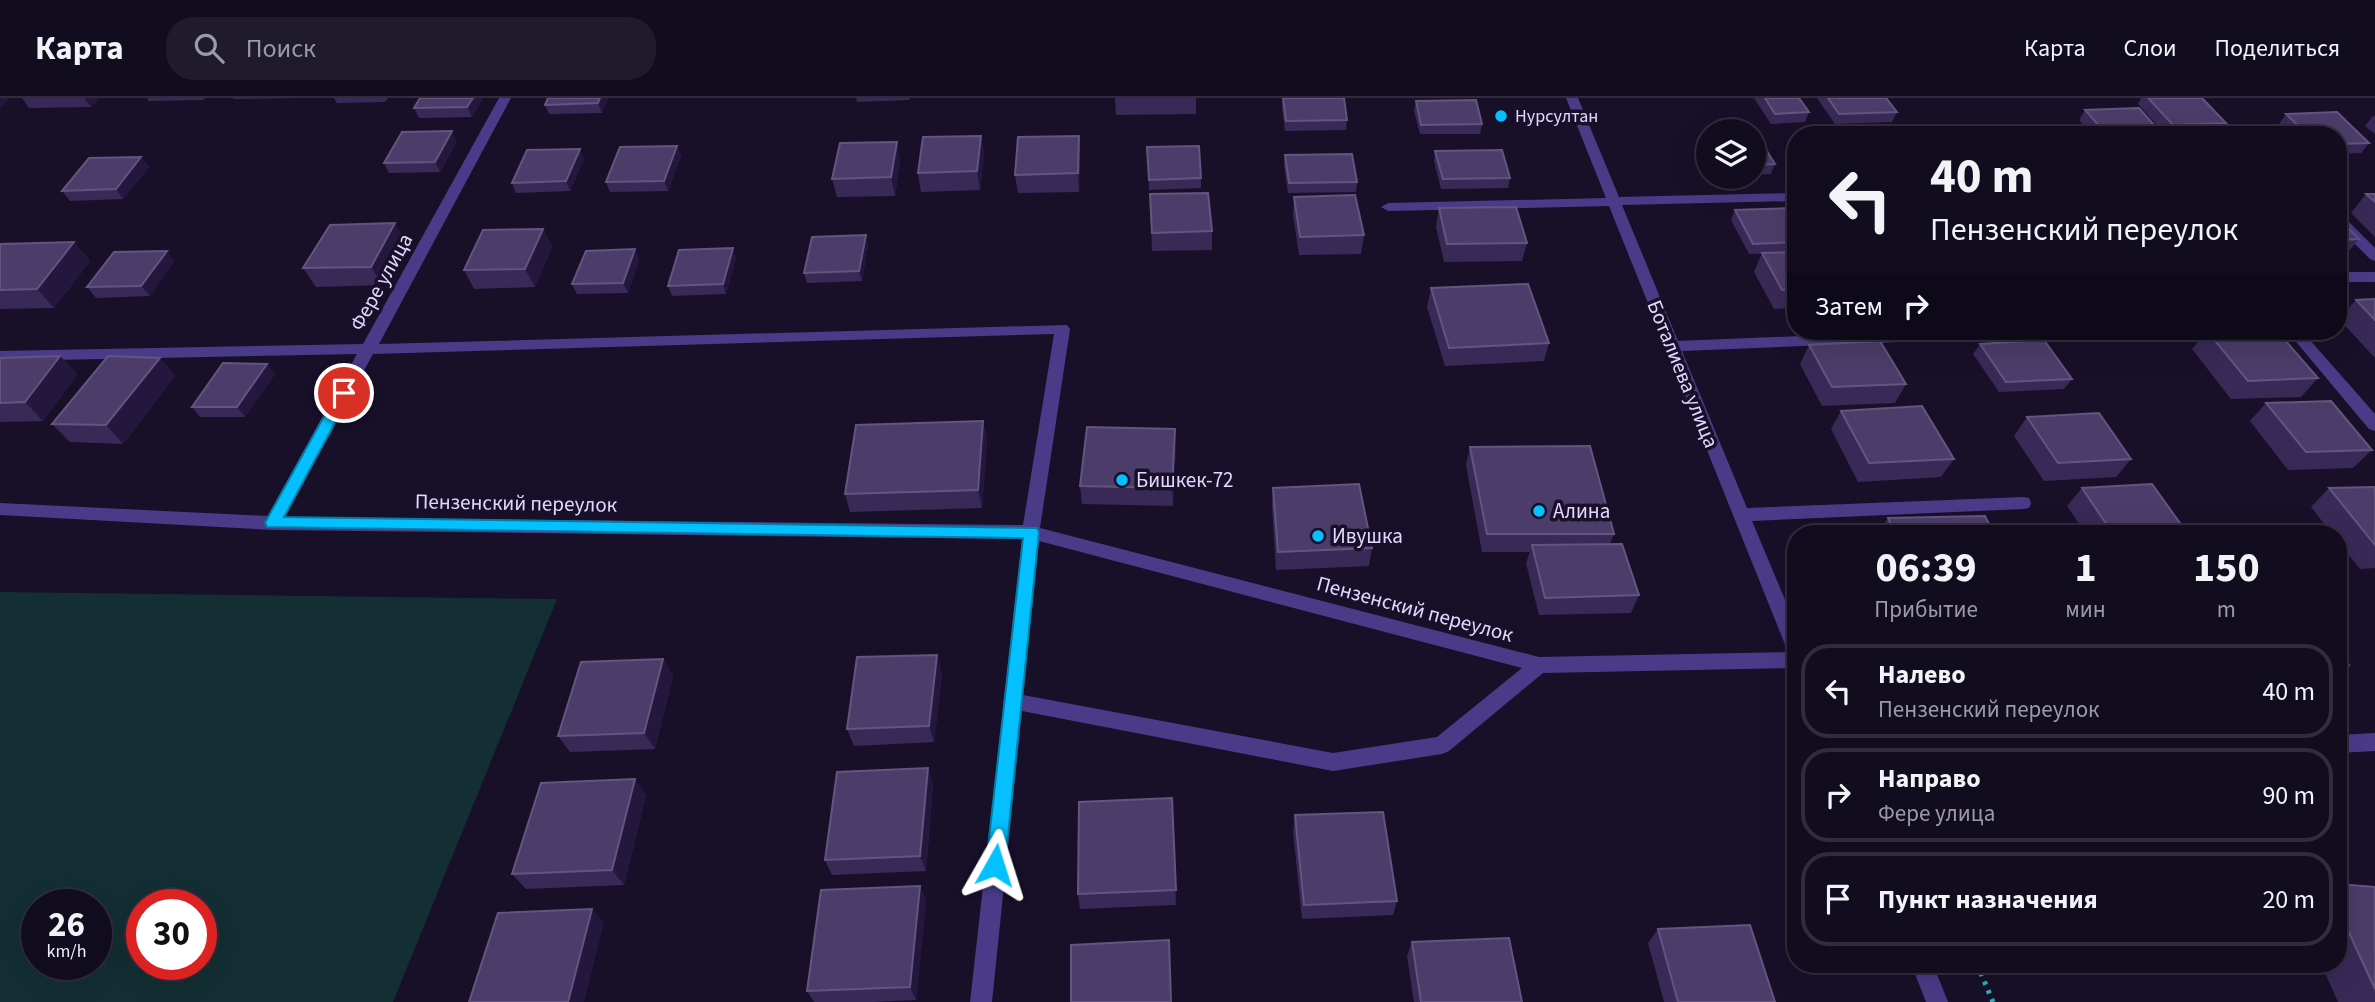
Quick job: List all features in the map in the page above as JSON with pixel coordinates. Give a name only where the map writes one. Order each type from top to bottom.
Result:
[{"type":"street","name":"Фере улица","points":[[273,523],[505,98]]},
{"type":"street","name":"Боталиева улица","points":[[1572,98],[1787,628]]},
{"type":"street","points":[[1388,206],[1787,197]]},
{"type":"street","points":[[2347,228],[2375,256]]},
{"type":"street","points":[[2347,277],[2375,276]]},
{"type":"street","points":[[0,356],[368,349],[1062,329],[1031,532],[981,1002]]},
{"type":"street","points":[[1672,346],[1823,340]]},
{"type":"street","points":[[2302,340],[2375,425]]},
{"type":"street","points":[[1740,515],[2023,503]]},
{"type":"street","name":"Пензенский переулок","points":[[0,509],[273,523],[1031,532],[1539,665],[1787,660]]},
{"type":"street","points":[[1013,701],[1333,762],[1442,745],[1539,665]]},
{"type":"street","points":[[2347,744],[2375,742]]},
{"type":"street","points":[[1926,973],[1937,1002]]},
{"type":"path","points":[[1980,973],[1993,1002]]},
{"type":"green space","points":[[0,592],[557,599],[393,1002],[0,1002]]},
{"type":"building","points":[[420,98],[473,98],[467,107],[414,108]]},
{"type":"building","points":[[548,98],[600,98],[598,103],[545,105]]},
{"type":"building","points":[[1283,98],[1344,98],[1347,120],[1286,121]]},
{"type":"building","points":[[1765,98],[1799,98],[1809,112],[1775,114]]},
{"type":"building","points":[[1828,98],[1886,98],[1897,112],[1839,114]]},
{"type":"building","points":[[2148,98],[2202,98],[2226,123],[2173,125]]},
{"type":"building","points":[[1476,100],[1482,124],[1421,125],[1416,101]]},
{"type":"building","points":[[2139,108],[2155,126],[2099,126],[2085,110]]},
{"type":"building","points":[[2337,112],[2369,143],[2347,144],[2347,126],[2299,126],[2286,114]]},
{"type":"building","points":[[452,131],[435,162],[384,163],[402,132]]},
{"type":"building","points":[[981,136],[977,171],[918,173],[923,137]]},
{"type":"building","points":[[1079,136],[1078,173],[1015,175],[1018,137]]},
{"type":"building","points":[[897,142],[891,177],[832,179],[840,143]]},
{"type":"building","points":[[677,146],[664,181],[606,182],[620,147]]},
{"type":"building","points":[[1199,146],[1201,178],[1149,180],[1147,147]]},
{"type":"building","points":[[580,149],[566,181],[512,183],[527,150]]},
{"type":"building","points":[[1502,150],[1510,178],[1443,179],[1435,151]]},
{"type":"building","points":[[1766,150],[1775,164],[1766,164]]},
{"type":"building","points":[[1352,154],[1357,182],[1289,183],[1285,155]]},
{"type":"building","points":[[141,157],[116,189],[62,191],[89,158]]},
{"type":"building","points":[[1208,193],[1212,231],[1152,233],[1150,194]]},
{"type":"building","points":[[2366,194],[2375,194],[2375,202]]},
{"type":"building","points":[[1355,195],[1364,235],[1300,237],[1294,197]]},
{"type":"building","points":[[1516,207],[1527,243],[1447,244],[1439,208]]},
{"type":"building","points":[[1787,208],[1787,242],[1753,244],[1735,210]]},
{"type":"building","points":[[395,223],[371,267],[303,268],[330,225]]},
{"type":"building","points":[[2347,227],[2359,239],[2347,240]]},
{"type":"building","points":[[543,229],[525,269],[464,270],[483,230]]},
{"type":"building","points":[[866,235],[859,271],[804,273],[812,237]]},
{"type":"building","points":[[74,242],[37,289],[0,290],[1,244]]},
{"type":"building","points":[[733,248],[723,284],[668,286],[679,250]]},
{"type":"building","points":[[635,249],[623,283],[572,284],[586,251]]},
{"type":"building","points":[[167,251],[141,286],[87,287],[114,252]]},
{"type":"building","points":[[1787,252],[1787,290],[1782,290],[1762,253]]},
{"type":"building","points":[[1528,284],[1549,343],[1449,348],[1431,288]]},
{"type":"building","points":[[2375,299],[2375,320],[2356,300]]},
{"type":"building","points":[[2044,340],[2072,379],[2006,382],[1980,344]]},
{"type":"building","points":[[2214,340],[2285,340],[2318,378],[2248,381]]},
{"type":"building","points":[[1880,341],[1906,384],[1832,387],[1809,345]]},
{"type":"building","points":[[60,356],[25,402],[0,403],[0,358]]},
{"type":"building","points":[[108,356],[160,358],[106,425],[52,424]]},
{"type":"building","points":[[223,363],[267,364],[237,407],[192,407]]},
{"type":"building","points":[[2331,401],[2372,450],[2306,452],[2266,403]]},
{"type":"building","points":[[1922,406],[1954,459],[1869,463],[1841,411]]},
{"type":"building","points":[[2099,413],[2131,459],[2058,463],[2027,417]]},
{"type":"building","points":[[983,421],[978,490],[845,494],[856,425]]},
{"type":"building","points":[[1087,427],[1175,429],[1172,488],[1080,486]]},
{"type":"building","points":[[1590,446],[1614,534],[1487,534],[1470,447]]},
{"type":"building","name":"Ивушка","points":[[1359,484],[1372,548],[1278,552],[1273,488]]},
{"type":"building","points":[[2152,484],[2181,525],[2107,525],[2082,488]]},
{"type":"building","points":[[2375,487],[2375,545],[2329,488]]},
{"type":"building","points":[[1985,516],[1990,525],[1891,525],[1888,518]]},
{"type":"building","points":[[1622,544],[1639,595],[1545,598],[1532,545]]},
{"type":"building","points":[[937,655],[929,726],[847,729],[857,657]]},
{"type":"building","points":[[663,659],[644,733],[558,736],[581,662]]},
{"type":"building","points":[[928,768],[920,856],[825,860],[837,772]]},
{"type":"building","points":[[635,779],[612,870],[512,874],[541,783]]},
{"type":"building","points":[[1172,798],[1176,890],[1078,894],[1079,802]]},
{"type":"building","points":[[1383,812],[1397,901],[1304,905],[1295,815]]},
{"type":"building","points":[[2347,885],[2375,887],[2375,989],[2347,928]]},
{"type":"building","points":[[920,886],[910,987],[807,991],[821,890]]},
{"type":"building","points":[[592,909],[568,1002],[469,1002],[498,913]]},
{"type":"building","points":[[1750,925],[1775,1002],[1678,1002],[1658,929]]},
{"type":"building","points":[[1509,938],[1522,1002],[1421,1002],[1412,942]]},
{"type":"building","points":[[1169,940],[1171,1002],[1071,1002],[1071,945]]},
{"type":"place","name":"Нурсултан","points":[[1501,116]]},
{"type":"place","name":"Бишкек-72","points":[[1122,480]]},
{"type":"place","name":"Алина","points":[[1539,511]]},
{"type":"place","name":"Ивушка","points":[[1318,536]]},
{"type":"route","points":[[344,393],[273,523],[1031,532],[995,865]]}]
